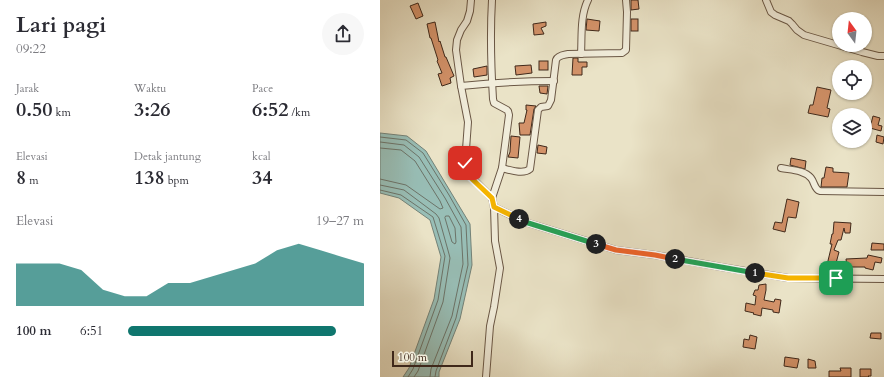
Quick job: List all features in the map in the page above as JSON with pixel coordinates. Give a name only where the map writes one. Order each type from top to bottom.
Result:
[{"type":"street","points":[[471,0],[470,11],[457,40],[456,50],[468,122],[465,170],[469,176],[492,198]]},
{"type":"street","points":[[486,377],[490,326],[500,268],[495,241],[494,207],[492,198],[502,168],[509,113],[493,101],[491,23],[492,0]]},
{"type":"street","points":[[581,54],[584,10],[588,0]]},
{"type":"street","points":[[502,168],[526,172],[530,169],[538,110],[541,107],[546,107],[549,105],[551,100],[557,58],[564,55],[622,53],[626,50],[626,0]]},
{"type":"street","points":[[766,0],[772,12],[788,21],[804,35],[862,52],[884,56]]},
{"type":"street","points":[[461,86],[528,81],[554,81]]},
{"type":"street","points":[[780,168],[807,174],[814,182],[817,190],[820,191],[884,192]]},
{"type":"street","points":[[494,207],[525,222],[616,250],[655,255],[788,278],[884,279]]},
{"type":"water","points":[[380,133],[407,136],[426,151],[470,224],[472,265],[460,319],[439,372],[439,377],[403,377],[409,368],[434,299],[441,257],[430,220],[399,198],[380,193]]},
{"type":"building","points":[[631,0],[638,0],[639,9],[631,10]]},
{"type":"building","points":[[418,3],[423,16],[416,19],[410,6]]},
{"type":"building","points":[[587,19],[600,21],[599,31],[586,30]]},
{"type":"building","points":[[631,19],[638,19],[638,31],[631,31]]},
{"type":"building","points":[[435,22],[439,42],[440,41],[445,57],[454,76],[450,78],[451,83],[442,86],[438,74],[442,73],[437,61],[438,60],[430,38],[427,24]]},
{"type":"building","points":[[546,22],[546,26],[541,28],[544,34],[534,35],[533,24]]},
{"type":"building","points":[[573,58],[578,58],[578,62],[587,62],[587,67],[582,67],[582,75],[572,75]]},
{"type":"building","points":[[539,61],[548,61],[548,70],[539,70]]},
{"type":"building","points":[[531,65],[532,73],[516,75],[515,66]]},
{"type":"building","points":[[487,66],[487,75],[474,77],[473,69]]},
{"type":"building","points":[[539,86],[548,86],[547,94],[540,93]]},
{"type":"building","points":[[817,87],[831,90],[827,108],[830,109],[828,117],[808,113],[810,105],[813,105]]},
{"type":"building","points":[[526,105],[536,106],[534,109],[530,135],[520,135],[519,123],[524,123],[527,110]]},
{"type":"building","points":[[873,116],[880,118],[878,125],[882,126],[881,131],[872,129]]},
{"type":"building","points":[[877,135],[884,137],[883,144],[876,142]]},
{"type":"building","points":[[511,136],[520,137],[518,158],[508,157],[510,152]]},
{"type":"building","points":[[538,145],[547,147],[546,154],[537,153]]},
{"type":"building","points":[[791,158],[806,161],[805,169],[790,165]]},
{"type":"building","points":[[826,167],[833,168],[833,172],[849,173],[847,187],[821,187],[822,178],[824,178]]},
{"type":"building","points":[[787,199],[799,202],[796,218],[788,217],[785,232],[773,229],[775,222],[782,223]]},
{"type":"building","points":[[834,222],[851,223],[850,233],[845,233],[844,228],[841,240],[838,240],[834,250],[839,252],[835,267],[827,265],[832,244],[830,244]]},
{"type":"building","points":[[872,243],[884,244],[884,250],[871,250]]},
{"type":"building","points":[[868,255],[882,258],[881,263],[875,262],[873,270],[865,267],[847,267],[846,259],[867,258]]},
{"type":"building","points":[[766,284],[764,300],[774,302],[775,299],[781,300],[779,313],[762,308],[761,316],[745,311],[746,303],[755,305],[756,296],[753,295],[755,290],[758,290],[759,285]]},
{"type":"building","points":[[871,333],[881,333],[881,339],[870,338]]},
{"type":"building","points":[[750,335],[757,337],[755,349],[743,347],[744,339],[749,340]]},
{"type":"building","points":[[785,357],[799,359],[797,368],[784,366]]},
{"type":"building","points":[[808,359],[815,361],[816,368],[808,368]]},
{"type":"building","points":[[840,368],[851,368],[851,377],[829,377],[829,371],[841,371]]},
{"type":"building","points":[[860,369],[871,369],[871,376],[860,377]]},
{"type":"route","points":[[465,163],[465,170],[469,176],[492,198],[494,207],[525,222],[616,250],[655,255],[788,278],[836,278]]}]
